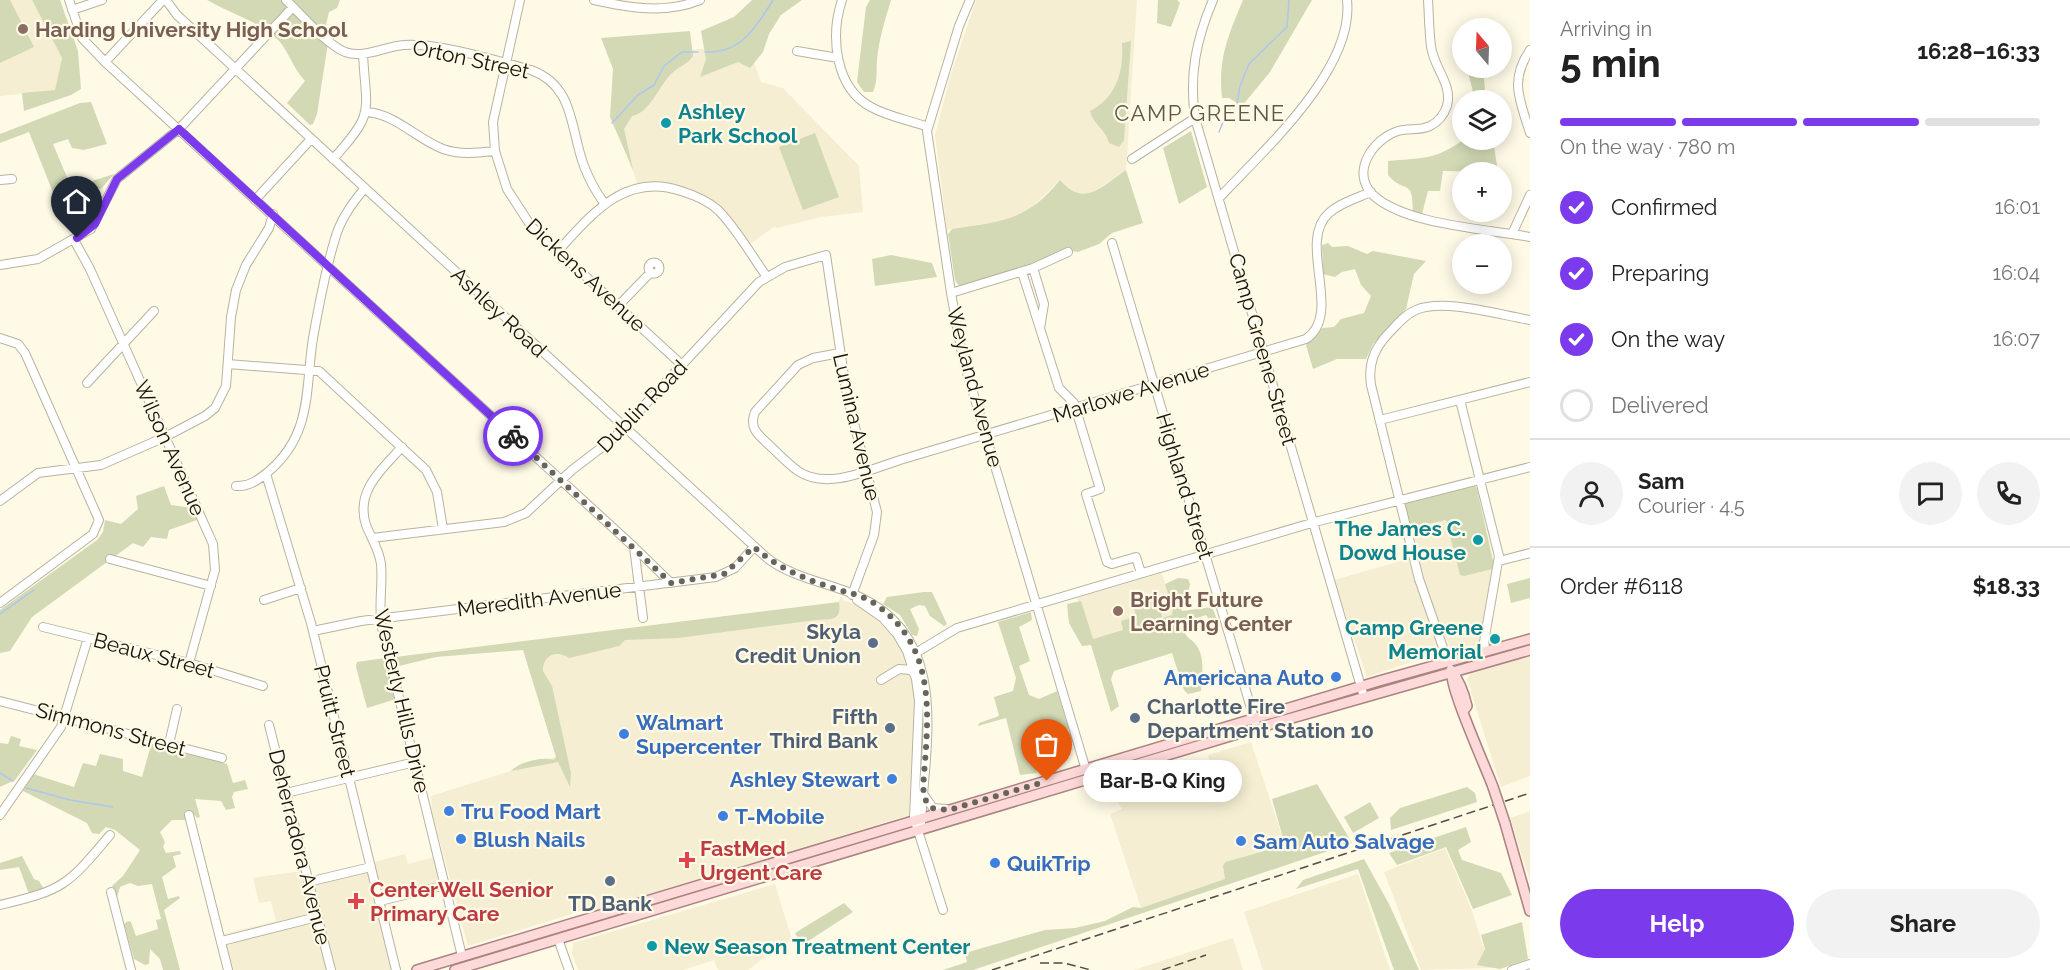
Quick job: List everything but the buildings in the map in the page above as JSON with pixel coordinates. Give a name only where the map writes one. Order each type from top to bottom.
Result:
[{"type":"main road","points":[[417,970],[918,819],[1087,775],[1363,692],[1448,662],[1530,639]]},
{"type":"main road","points":[[1363,692],[1452,673],[1530,650]]},
{"type":"main road","points":[[1448,662],[1452,673],[1451,682],[1464,710],[1505,823],[1530,911]]},
{"type":"main road","points":[[461,969],[1034,795],[1135,755],[1255,724]]},
{"type":"main road","points":[[650,911],[658,904],[716,885],[719,878]]},
{"type":"main road","points":[[558,939],[561,933],[603,918],[607,912]]},
{"type":"main road","name":"Westerly Hills Drive","points":[[461,969],[462,956]]},
{"type":"street","points":[[69,0],[82,38],[105,62],[273,214],[671,583]]},
{"type":"street","points":[[72,10],[102,0]]},
{"type":"street","points":[[105,62],[164,0]]},
{"type":"street","name":"Ashley Road","points":[[164,0],[177,15],[754,547],[784,569],[870,602],[888,614],[903,630],[924,673],[927,697],[923,788],[918,819]]},
{"type":"street","points":[[286,0],[339,49],[352,54],[363,54],[367,112],[356,134],[333,159]]},
{"type":"street","name":"Dickens Avenue","points":[[520,0],[493,122],[495,151],[500,174],[511,198],[527,221],[682,365]]},
{"type":"street","points":[[594,0],[649,9],[674,7],[700,0]]},
{"type":"street","points":[[842,0],[836,30],[838,58],[846,80],[864,103],[882,113],[928,127]]},
{"type":"street","name":"Weyland Avenue","points":[[970,0],[928,127],[951,293],[963,359],[1087,775]]},
{"type":"street","name":"Camp Greene Street","points":[[1213,0],[1202,25],[1194,56],[1191,84],[1195,118],[1363,692]]},
{"type":"street","points":[[1219,198],[1306,104],[1344,38],[1348,18],[1347,0]]},
{"type":"street","points":[[1428,0],[1431,46],[1448,91],[1446,108],[1434,124],[1393,133],[1374,147],[1364,166],[1365,180],[1371,192],[1389,207],[1409,216],[1530,237]]},
{"type":"street","points":[[0,266],[33,262],[74,240],[95,224],[117,179],[179,129],[293,7]]},
{"type":"street","name":"Orton Street","points":[[363,54],[396,45],[420,44],[539,73],[552,81],[563,94],[584,167],[604,203]]},
{"type":"street","points":[[1530,50],[1519,68],[1517,90],[1530,133]]},
{"type":"street","points":[[797,51],[838,58]]},
{"type":"street","points":[[1519,68],[1530,65]]},
{"type":"street","points":[[367,112],[384,115],[447,150],[470,154],[495,151]]},
{"type":"street","points":[[1132,159],[1195,118]]},
{"type":"street","points":[[255,200],[311,139]]},
{"type":"street","points":[[0,180],[12,179]]},
{"type":"street","points":[[558,251],[604,203],[631,191],[656,185],[700,198],[725,218],[767,277]]},
{"type":"street","points":[[236,486],[250,484],[266,474],[285,453],[302,423],[309,398],[314,334],[328,266],[342,221],[365,188]]},
{"type":"street","name":"Marlowe Avenue","points":[[840,353],[813,358],[798,365],[755,412],[753,426],[757,433],[788,462],[808,476],[833,479],[867,470],[1303,340],[1315,330],[1321,315],[1318,238],[1321,224],[1335,209],[1371,192]]},
{"type":"street","points":[[1512,234],[1530,195]]},
{"type":"street","points":[[0,499],[38,473],[78,470],[101,465],[165,437],[206,416],[215,408],[224,394],[231,317],[236,290],[246,265],[269,228],[273,214]]},
{"type":"street","name":"Wilson Avenue","points":[[74,240],[213,544],[215,561],[211,586],[189,663]]},
{"type":"street","name":"Highland Street","points":[[1112,243],[1255,724]]},
{"type":"street","points":[[951,293],[1022,272],[1068,252]]},
{"type":"street","name":"Dublin Road","points":[[372,538],[517,518],[535,508],[561,481],[603,448],[625,427],[767,277],[800,261],[826,255]]},
{"type":"street","name":"Lumina Avenue","points":[[826,255],[850,408],[876,502],[876,527],[852,595]]},
{"type":"street","points":[[1033,268],[1044,304],[1040,329]]},
{"type":"street","points":[[618,306],[651,272]]},
{"type":"street","points":[[1022,272],[1059,388],[1073,401],[1100,489],[1086,494],[1107,562],[1112,564],[1136,557],[1141,573]]},
{"type":"street","points":[[1448,662],[1420,582],[1371,385],[1371,364],[1383,340],[1407,315],[1422,307],[1435,305],[1530,320]]},
{"type":"street","points":[[87,383],[154,311]]},
{"type":"street","points":[[0,338],[18,344],[26,354],[98,515],[97,530],[0,603]]},
{"type":"street","points":[[228,364],[319,371],[426,470],[434,482],[443,529]]},
{"type":"street","points":[[1380,420],[1530,382]]},
{"type":"street","points":[[1460,400],[1499,561],[1484,642],[1486,651]]},
{"type":"street","name":"Westerly Hills Drive","points":[[402,447],[375,476],[368,488],[364,518],[381,565],[380,618],[462,956]]},
{"type":"street","points":[[913,654],[955,628],[1315,522],[1530,467]]},
{"type":"street","name":"Pruitt Street","points":[[266,474],[313,631],[396,970]]},
{"type":"street","points":[[634,547],[643,618]]},
{"type":"street","name":"Meredith Avenue","points":[[313,631],[380,618],[671,583],[724,574],[754,547]]},
{"type":"street","points":[[1499,561],[1530,553]]},
{"type":"street","points":[[110,559],[211,586]]},
{"type":"street","points":[[264,600],[301,588]]},
{"type":"street","name":"Beaux Street","points":[[43,627],[189,663],[263,686]]},
{"type":"street","points":[[0,815],[65,717],[88,638]]},
{"type":"street","name":"Ashley Road","points":[[913,654],[919,701],[918,819],[943,910]]},
{"type":"street","points":[[881,680],[902,669],[912,671],[915,676]]},
{"type":"street","name":"Simmons Street","points":[[0,701],[222,758]]},
{"type":"street","points":[[169,744],[177,709]]},
{"type":"street","name":"Deherradora Avenue","points":[[269,725],[331,970]]},
{"type":"street","points":[[286,793],[415,762]]},
{"type":"street","points":[[923,788],[930,807],[949,810]]},
{"type":"street","points":[[189,814],[228,970]]},
{"type":"street","points":[[0,905],[59,888],[80,870],[110,835]]},
{"type":"street","points":[[308,882],[371,867]]},
{"type":"street","points":[[380,901],[446,885]]},
{"type":"street","points":[[111,892],[131,970]]},
{"type":"street","points":[[222,941],[317,917]]},
{"type":"street","points":[[558,939],[569,970]]},
{"type":"street","points":[[1512,970],[1530,964]]},
{"type":"shaded area","name":"Harding University High School","points":[[0,0],[32,0],[62,58],[55,90],[0,96]]},
{"type":"shaded area","points":[[976,0],[1137,0],[1126,170],[1095,191],[1082,195],[1071,193],[1059,181],[1026,213],[996,222],[947,230],[935,135],[951,74]]},
{"type":"shaded area","points":[[748,45],[761,82],[783,88],[859,166],[863,212],[821,217],[777,228],[775,226],[746,247],[725,217],[699,196],[639,187],[612,117],[641,54]]},
{"type":"shaded area","points":[[1446,520],[1464,576],[1493,569],[1479,644],[1452,652],[1427,594],[1412,528]]},
{"type":"shaded area","points":[[1408,559],[1440,657],[1414,661],[1367,677],[1334,580]]},
{"type":"shaded area","points":[[1162,573],[1175,616],[1090,642],[1077,598]]},
{"type":"shaded area","points":[[841,596],[844,601],[856,604],[883,622],[902,646],[914,680],[915,704],[909,815],[592,912],[591,908],[468,946],[432,812],[431,796],[562,755],[535,641],[803,608],[838,602]]},
{"type":"shaded area","points":[[1530,657],[1530,776],[1501,787],[1467,679],[1472,672]]},
{"type":"shaded area","points":[[1251,742],[1285,845],[1224,862],[1226,879],[1141,908],[1110,814],[1122,809],[1109,789],[1144,778],[1146,781],[1199,763],[1201,771],[1211,769],[1208,755]]},
{"type":"shaded area","points":[[1530,811],[1530,881],[1510,818]]},
{"type":"shaded area","points":[[1445,848],[1472,911],[1490,968],[1421,970],[1384,872]]},
{"type":"shaded area","points":[[405,854],[408,864],[435,857],[439,880],[436,884],[376,898],[392,970],[223,970],[215,936],[276,921],[271,901],[259,903],[253,878],[308,870],[311,878]]},
{"type":"shaded area","points":[[1358,874],[1390,970],[1263,970],[1244,912]]},
{"type":"shaded area","points":[[775,884],[792,940],[777,948],[748,970],[718,970],[714,960],[683,970],[578,970],[572,954],[573,943]]},
{"type":"shaded area","points":[[1233,938],[1243,970],[1134,970]]},
{"type":"green space","points":[[0,0],[10,0],[34,47],[0,63]]},
{"type":"green space","points":[[32,0],[60,0],[78,51],[81,89],[71,95],[24,111],[22,93],[55,90],[62,58]]},
{"type":"green space","points":[[207,0],[340,0],[337,8],[329,12],[323,38],[328,43],[317,114],[313,124],[310,125],[287,103],[305,81],[280,42],[255,23]]},
{"type":"green space","points":[[752,0],[802,0],[781,15],[769,34],[763,52],[750,68],[738,62],[700,77],[706,59],[701,31],[734,17]]},
{"type":"green space","points":[[870,0],[891,0],[879,45],[875,88],[873,92],[864,92],[857,82],[866,7]]},
{"type":"green space","points":[[1158,0],[1177,0],[1180,3],[1171,27],[1157,23]]},
{"type":"green space","points":[[1243,0],[1312,0],[1270,72],[1242,106],[1229,98],[1222,98],[1221,71],[1225,48]]},
{"type":"green space","points":[[690,31],[693,56],[666,79],[649,105],[632,116],[624,129],[633,170],[610,117],[613,69],[601,38]]},
{"type":"green space","points":[[1131,41],[1124,140],[1119,147],[1109,143],[1090,111],[1099,106],[1112,91],[1120,74],[1122,43]]},
{"type":"green space","points":[[1470,78],[1484,78],[1485,90],[1472,90]]},
{"type":"green space","points":[[91,102],[107,144],[84,150],[72,148],[68,139],[53,144],[69,182],[76,186],[114,174],[101,189],[90,185],[83,194],[58,205],[29,132],[0,143],[0,134],[80,103]]},
{"type":"green space","points":[[1191,131],[1207,187],[1179,204],[1163,148]]},
{"type":"green space","points":[[815,133],[839,197],[803,210],[779,147]]},
{"type":"green space","points":[[1452,147],[1452,150],[1495,150],[1496,162],[1452,162],[1452,171],[1443,171],[1440,191],[1428,191],[1422,214],[1413,213],[1410,190],[1388,175],[1388,161],[1436,155]]},
{"type":"green space","points":[[1126,170],[1143,223],[1112,233],[1099,244],[1078,252],[1064,250],[1023,267],[959,286],[955,280],[948,234],[952,229],[999,221],[1024,212],[1048,194],[1060,180],[1077,193],[1085,194],[1100,188]]},
{"type":"green space","points":[[1328,243],[1332,247],[1348,246],[1367,254],[1373,251],[1426,261],[1414,274],[1406,309],[1373,344],[1366,359],[1337,359],[1313,369],[1306,345],[1322,328],[1334,327],[1341,319],[1364,313],[1371,296],[1361,285],[1355,269],[1342,272],[1335,277],[1323,274],[1322,245]]},
{"type":"green space","points":[[891,255],[932,263],[937,277],[875,286],[872,259]]},
{"type":"green space","points":[[164,486],[171,505],[192,508],[197,520],[169,530],[167,539],[151,537],[143,547],[133,543],[32,617],[10,651],[0,653],[0,610],[97,540],[103,532],[105,520],[121,524],[138,509],[136,496]]},
{"type":"green space","points":[[1475,486],[1477,489],[1494,565],[1493,569],[1464,576],[1460,575],[1446,520],[1411,528],[1404,504]]},
{"type":"green space","points":[[1178,578],[1188,579],[1190,584],[1188,593],[1180,603],[1182,611],[1212,607],[1220,627],[1219,630],[1215,629],[1206,615],[1184,622],[1182,625],[1185,634],[1196,645],[1202,658],[1201,691],[1188,694],[1184,690],[1172,653],[1114,671],[1111,679],[1119,706],[1111,712],[1091,645],[1082,646],[1069,623],[1067,604],[1081,601],[1093,639],[1123,630],[1121,621],[1136,616],[1132,602],[1157,594],[1162,617],[1130,628],[1172,615],[1173,610],[1165,584]]},
{"type":"green space","points":[[1530,578],[1530,598],[1511,603],[1507,584]]},
{"type":"green space","points":[[932,592],[947,624],[944,626],[930,616],[925,606],[919,605],[910,609],[919,629],[917,636],[912,635],[900,615],[883,604],[887,597]]},
{"type":"green space","points":[[839,602],[839,613],[831,619],[678,638],[625,640],[619,646],[569,658],[555,654],[547,658],[543,671],[552,686],[571,773],[570,787],[558,762],[511,771],[525,763],[538,759],[554,760],[556,757],[523,650],[436,657],[399,666],[395,657]]},
{"type":"green space","points":[[1031,612],[1032,620],[1019,627],[1030,661],[1019,666],[1029,695],[1039,699],[1057,691],[1069,729],[1028,741],[1037,773],[1020,775],[1006,718],[978,726],[979,723],[999,716],[994,697],[1013,691],[1016,678],[998,622]]},
{"type":"green space","points":[[385,658],[396,699],[367,708],[356,667],[357,662]]},
{"type":"green space","points":[[11,736],[21,739],[19,746],[37,750],[15,780],[0,787],[0,743],[8,744]]},
{"type":"green space","points":[[151,745],[227,764],[233,783],[245,780],[248,789],[234,792],[232,797],[235,808],[226,810],[221,801],[195,799],[200,817],[197,818],[192,812],[188,813],[187,820],[172,820],[160,832],[165,842],[163,847],[166,853],[180,851],[181,854],[173,856],[176,867],[162,877],[168,899],[179,896],[180,898],[164,910],[180,970],[163,970],[160,959],[150,949],[149,964],[145,965],[134,959],[124,924],[131,922],[136,936],[158,929],[156,920],[161,919],[152,884],[138,886],[130,883],[120,887],[117,897],[112,886],[123,876],[140,850],[115,830],[106,827],[99,834],[92,833],[87,823],[23,791],[33,774],[74,787],[83,763],[96,766],[100,754],[123,759],[123,771],[142,777]]},
{"type":"green space","points":[[1317,784],[1352,843],[973,970],[943,970],[967,962],[965,953],[1045,930],[1075,928],[1105,921],[1133,907],[1141,908],[1225,879],[1223,866],[1225,862],[1285,845],[1272,799]]},
{"type":"green space","points":[[1467,787],[1475,793],[1477,802],[1391,830],[1390,818],[1400,808]]},
{"type":"green space","points":[[1370,802],[1379,818],[1353,833],[1344,817]]},
{"type":"green space","points":[[1466,827],[1471,842],[1458,850],[1462,860],[1501,873],[1512,895],[1473,909],[1446,847],[1397,865],[1389,853]]},
{"type":"green space","points":[[22,856],[34,879],[39,881],[44,889],[29,894],[19,867],[0,870],[0,863]]},
{"type":"green space","points":[[1364,859],[1389,904],[1419,970],[1394,970],[1358,869],[1296,889],[1303,880]]},
{"type":"green space","points":[[844,903],[853,912],[802,945],[795,933]]},
{"type":"green space","points":[[1522,922],[1528,959],[1500,969],[1477,965],[1485,949],[1481,935]]},
{"type":"waterway","points":[[705,52],[728,49],[737,44],[753,29],[773,0]]},
{"type":"waterway","points":[[1219,132],[1228,110],[1237,104],[1240,86],[1249,64],[1287,27],[1289,0]]},
{"type":"waterway","points":[[612,123],[638,95],[654,85],[664,66],[682,52],[698,52]]},
{"type":"waterway","points":[[0,614],[34,590]]},
{"type":"waterway","points":[[0,773],[13,781]]},
{"type":"waterway","points":[[26,788],[70,800],[113,807]]},
{"type":"railway","points":[[992,970],[1530,793]]},
{"type":"railway","points":[[1162,970],[1206,955]]},
{"type":"railway","points":[[1040,963],[1064,963],[1091,970]]},
{"type":"way so far","points":[[513,436],[671,583],[724,574],[735,568],[754,547],[784,569],[856,595],[888,614],[903,630],[914,648],[924,676],[927,705],[923,788],[926,801],[932,808],[949,810],[1047,781]]},
{"type":"place","name":"Harding University High School","points":[[23,29]]},
{"type":"place","name":"Ashley Park School","points":[[666,123]]},
{"type":"place","name":"The James C. Dowd House","points":[[1478,540]]},
{"type":"place","name":"Bright Future Learning Center","points":[[1118,611]]},
{"type":"place","name":"Camp Greene Memorial","points":[[1495,639]]},
{"type":"place","name":"Skyla Credit Union","points":[[873,643]]},
{"type":"place","name":"Americana Auto","points":[[1336,677]]},
{"type":"place","name":"Charlotte Fire Department Station 10","points":[[1135,718]]},
{"type":"place","name":"Fifth Third Bank","points":[[890,728]]},
{"type":"place","name":"Walmart Supercenter","points":[[624,734]]},
{"type":"place","name":"Ashley Stewart","points":[[892,779]]},
{"type":"place","name":"Bar-B-Q King","points":[[1047,781]]},
{"type":"place","name":"Tru Food Mart","points":[[449,811]]},
{"type":"place","name":"T-Mobile","points":[[723,816]]},
{"type":"place","name":"Blush Nails","points":[[461,839]]},
{"type":"place","name":"Sam Auto Salvage","points":[[1241,841]]},
{"type":"place","name":"FastMed Urgent Care","points":[[687,860]]},
{"type":"place","name":"QuikTrip","points":[[995,863]]},
{"type":"place","name":"TD Bank","points":[[610,881]]},
{"type":"place","name":"CenterWell Senior Primary Care","points":[[356,901]]},
{"type":"place","name":"New Season Treatment Center","points":[[652,946]]},
{"type":"district","name":"CAMP GREENE","points":[[1200,113]]},
{"type":"route","points":[[77,238],[92,229],[117,179],[179,129],[513,436]]}]
